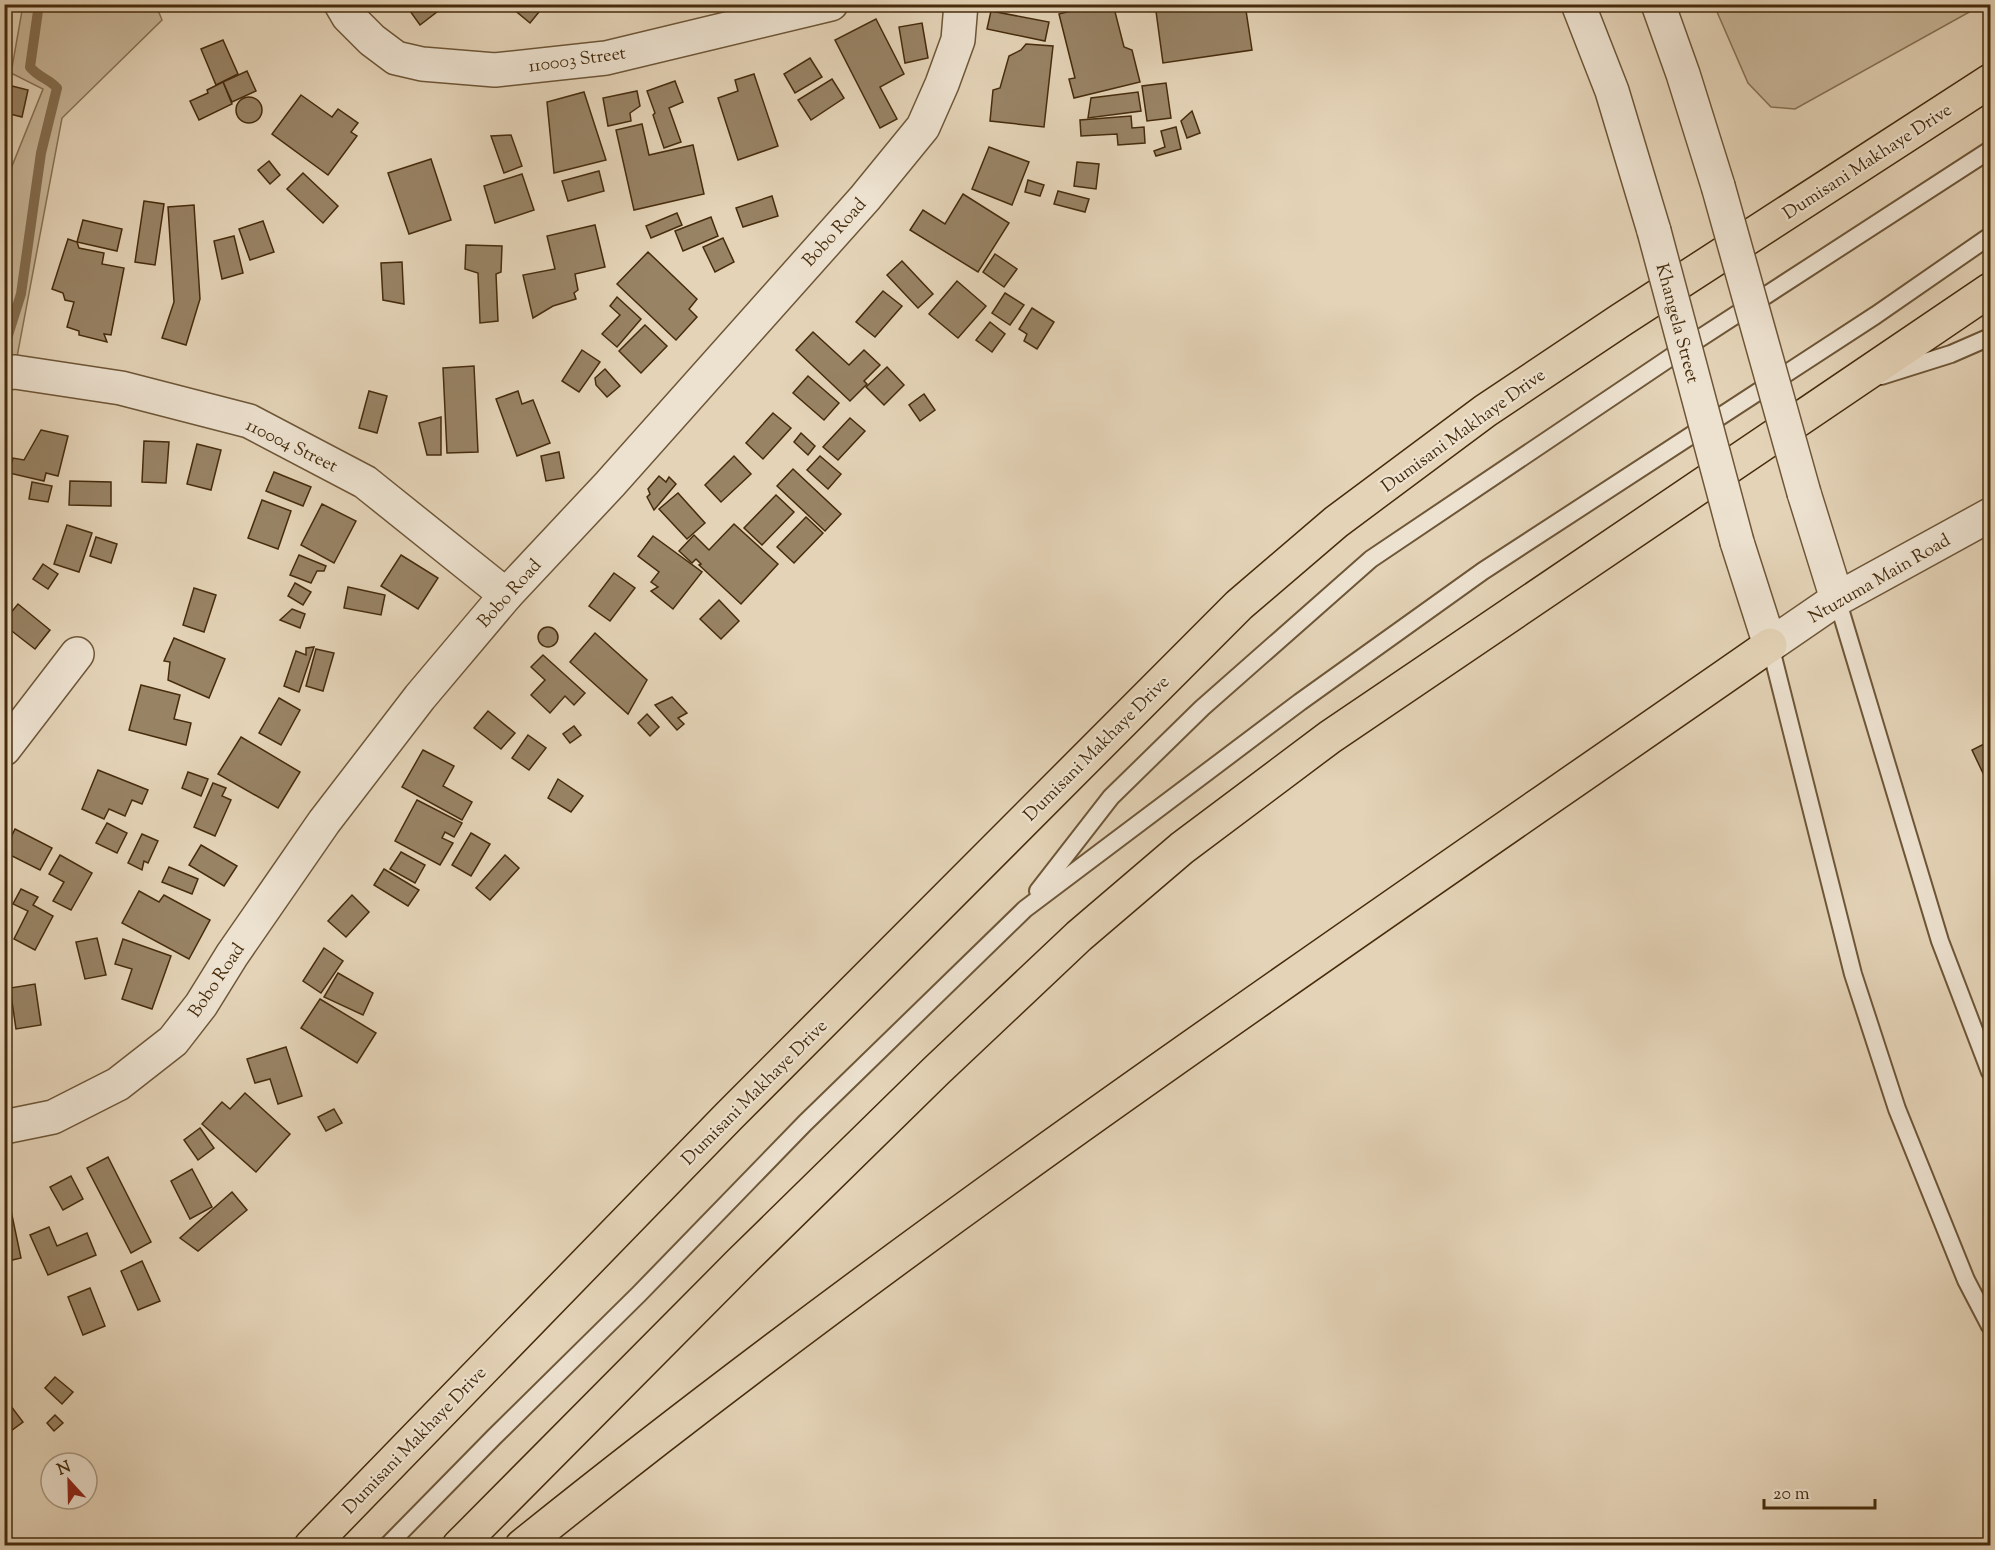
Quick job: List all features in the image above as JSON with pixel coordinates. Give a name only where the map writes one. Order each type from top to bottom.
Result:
[{"type":"main road","points":[[1823,189],[1990,62]]},
{"type":"main road","name":"Dumisani Makhaye Drive","points":[[311,1545],[729,1116],[1239,605],[1336,522],[1485,411],[1990,81]]},
{"type":"main road","points":[[459,1545],[739,1264],[936,1071],[1079,936],[1182,848],[1330,737],[1990,290]]},
{"type":"main road","points":[[522,1545],[639,1452],[873,1276],[1142,1082],[1770,645]]},
{"type":"street","name":"110003 Street","points":[[341,4],[348,16],[372,40],[396,58],[422,64],[495,70],[606,58],[831,4]]},
{"type":"street","name":"Bobo Road","points":[[4,1127],[53,1117],[109,1089],[143,1066],[173,1041],[201,1005],[232,955],[324,822],[420,697],[506,595],[618,475],[865,198],[923,127],[958,40],[961,4]]},
{"type":"street","name":"Khangela Street","points":[[1578,4],[1612,91],[1653,231],[1737,542],[1770,645]]},
{"type":"street","points":[[1658,4],[1683,74],[1718,186],[1804,494],[1837,599]]},
{"type":"street","name":"110004 Street","points":[[4,373],[15,372],[121,388],[249,421],[365,482],[506,595]]},
{"type":"street","name":"Ntuzuma Main Road","points":[[1770,645],[1837,599],[1990,515]]},
{"type":"street","points":[[4,749],[77,654]]},
{"type":"lane","points":[[1025,909],[1111,797],[1202,708],[1371,559],[1674,354],[1990,150]]},
{"type":"lane","points":[[387,1545],[639,1294],[805,1123],[1025,909],[1300,702],[1482,571],[1876,315],[1990,236]]},
{"type":"lane","points":[[1851,384],[1950,354],[1990,337]]},
{"type":"lane","points":[[1837,599],[1940,941],[1990,1072]]},
{"type":"lane","points":[[1770,645],[1853,974],[1889,1087],[1966,1280],[1990,1326]]},
{"type":"shaded area","points":[[23,5],[156,5],[162,20],[62,118],[17,357],[5,357],[4,186],[43,89],[11,73]]},
{"type":"shaded area","points":[[1714,5],[1982,5],[1795,109],[1771,107],[1748,83]]},
{"type":"building","points":[[405,4],[439,4],[442,8],[420,25]]},
{"type":"building","points":[[507,4],[540,4],[543,7],[530,23]]},
{"type":"building","points":[[1097,4],[1113,4],[1124,47],[1132,50],[1140,82],[1074,98],[1069,79],[1075,78],[1059,14]]},
{"type":"building","points":[[1155,4],[1245,4],[1252,50],[1163,63]]},
{"type":"building","points":[[991,11],[1049,22],[1045,41],[987,29]]},
{"type":"building","points":[[876,19],[904,74],[880,87],[897,119],[880,128],[835,40]]},
{"type":"building","points":[[922,23],[928,58],[905,63],[899,27]]},
{"type":"building","points":[[223,40],[238,74],[216,85],[201,49]]},
{"type":"building","points":[[1026,44],[1053,46],[1044,127],[990,121],[993,90],[1000,88],[1009,56],[1021,50]]},
{"type":"building","points":[[810,58],[822,77],[795,93],[784,74]]},
{"type":"building","points":[[247,71],[256,91],[232,102],[223,82]]},
{"type":"building","points":[[754,74],[778,146],[738,160],[718,98],[738,91],[735,80]]},
{"type":"building","points":[[832,79],[844,98],[811,120],[798,100]]},
{"type":"building","points":[[675,81],[683,102],[669,108],[681,142],[664,148],[647,91]]},
{"type":"building","points":[[223,82],[232,104],[199,120],[190,101],[208,93],[207,90]]},
{"type":"building","points":[[1166,83],[1171,118],[1147,121],[1142,86]]},
{"type":"building","points":[[12,86],[28,90],[22,117],[6,113]]},
{"type":"building","points":[[637,91],[640,106],[630,113],[631,121],[608,126],[603,98]]},
{"type":"building","points":[[584,92],[606,160],[554,173],[547,102]]},
{"type":"building","points":[[1138,92],[1141,111],[1088,118],[1091,98]]},
{"type":"building","points":[[301,95],[332,117],[338,109],[358,123],[351,132],[357,136],[328,175],[272,134]]},
{"type":"building","points":[[249,97],[258,101],[262,110],[258,119],[249,123],[240,119],[236,110],[240,101]]},
{"type":"building","points":[[1192,111],[1200,133],[1187,138],[1181,121]]},
{"type":"building","points":[[1131,116],[1132,128],[1144,127],[1145,143],[1118,145],[1117,134],[1081,136],[1080,120]]},
{"type":"building","points":[[642,124],[649,155],[693,145],[704,194],[634,210],[616,130]]},
{"type":"building","points":[[1176,127],[1181,149],[1156,156],[1154,151],[1165,147],[1161,131]]},
{"type":"building","points":[[511,135],[522,166],[504,173],[491,136]]},
{"type":"building","points":[[989,147],[1029,162],[1012,205],[972,189]]},
{"type":"building","points":[[431,159],[451,220],[409,234],[388,173]]},
{"type":"building","points":[[269,161],[280,175],[270,184],[258,170]]},
{"type":"building","points":[[1077,162],[1099,164],[1096,189],[1074,186]]},
{"type":"building","points":[[599,171],[604,191],[568,201],[562,181]]},
{"type":"building","points":[[303,173],[338,206],[323,223],[287,189]]},
{"type":"building","points":[[522,174],[534,210],[495,223],[484,186]]},
{"type":"building","points":[[1028,180],[1044,185],[1040,196],[1025,192]]},
{"type":"building","points":[[1058,191],[1089,199],[1085,212],[1054,204]]},
{"type":"building","points":[[963,194],[1009,223],[978,272],[910,230],[923,210],[945,224]]},
{"type":"building","points":[[772,196],[778,216],[743,227],[736,208]]},
{"type":"building","points":[[144,201],[164,204],[155,265],[135,262]]},
{"type":"building","points":[[194,205],[200,299],[186,345],[162,338],[174,302],[168,207]]},
{"type":"building","points":[[677,213],[682,225],[651,238],[646,226]]},
{"type":"building","points":[[711,217],[718,236],[683,251],[675,231]]},
{"type":"building","points":[[83,220],[122,229],[117,251],[77,242]]},
{"type":"building","points":[[263,221],[274,252],[250,260],[239,229]]},
{"type":"building","points":[[595,225],[605,267],[575,274],[578,290],[574,293],[576,299],[553,306],[533,318],[523,275],[555,269],[547,236]]},
{"type":"building","points":[[234,236],[243,273],[222,279],[214,241]]},
{"type":"building","points":[[723,238],[734,262],[715,272],[703,247]]},
{"type":"building","points":[[68,239],[77,242],[79,248],[104,253],[102,264],[124,268],[111,335],[104,334],[107,342],[79,335],[79,331],[67,327],[74,302],[65,300],[63,293],[52,289]]},
{"type":"building","points":[[466,245],[502,246],[501,272],[496,274],[498,321],[480,323],[478,273],[465,269]]},
{"type":"building","points":[[648,252],[697,299],[689,309],[697,317],[676,340],[617,284]]},
{"type":"building","points":[[995,254],[1017,269],[1004,287],[983,272]]},
{"type":"building","points":[[902,261],[933,294],[918,308],[887,275]]},
{"type":"building","points":[[402,262],[404,304],[383,300],[381,263]]},
{"type":"building","points":[[957,281],[986,306],[958,338],[929,314]]},
{"type":"building","points":[[883,291],[902,306],[875,337],[856,322]]},
{"type":"building","points":[[1005,293],[1024,305],[1010,325],[992,313]]},
{"type":"building","points":[[617,297],[641,319],[617,347],[602,334],[620,315],[610,306]]},
{"type":"building","points":[[1032,308],[1054,322],[1037,349],[1024,341],[1027,334],[1019,329]]},
{"type":"building","points":[[990,322],[1005,334],[992,352],[976,340]]},
{"type":"building","points":[[645,325],[667,346],[641,373],[619,351]]},
{"type":"building","points":[[813,332],[849,365],[864,350],[880,365],[864,381],[867,384],[850,401],[796,350]]},
{"type":"building","points":[[582,350],[600,362],[579,392],[562,381]]},
{"type":"building","points":[[474,366],[478,452],[447,453],[443,368]]},
{"type":"building","points":[[887,367],[904,385],[884,405],[866,387]]},
{"type":"building","points":[[605,369],[620,386],[607,397],[596,385],[595,378]]},
{"type":"building","points":[[808,376],[839,403],[824,420],[793,393]]},
{"type":"building","points":[[369,391],[387,396],[377,433],[359,428]]},
{"type":"building","points":[[518,391],[522,404],[533,400],[550,443],[517,456],[496,399]]},
{"type":"building","points":[[924,394],[935,410],[920,421],[909,405]]},
{"type":"building","points":[[773,413],[791,428],[763,459],[746,443]]},
{"type":"building","points":[[441,417],[441,455],[427,455],[419,423]]},
{"type":"building","points":[[850,418],[865,431],[838,460],[823,447]]},
{"type":"building","points":[[41,430],[68,436],[58,476],[46,473],[44,481],[9,473],[13,458],[24,460]]},
{"type":"building","points":[[801,433],[815,446],[808,455],[794,442]]},
{"type":"building","points":[[144,441],[169,442],[166,483],[142,482]]},
{"type":"building","points":[[197,444],[221,450],[211,490],[187,484]]},
{"type":"building","points":[[559,452],[564,478],[546,481],[541,456]]},
{"type":"building","points":[[734,456],[751,474],[721,502],[705,485]]},
{"type":"building","points":[[820,456],[841,474],[828,489],[807,470]]},
{"type":"building","points":[[793,469],[841,514],[825,531],[777,486]]},
{"type":"building","points":[[274,472],[311,487],[303,506],[266,491]]},
{"type":"building","points":[[659,476],[666,482],[669,477],[676,484],[654,510],[647,497],[650,494],[648,489]]},
{"type":"building","points":[[70,481],[111,482],[111,506],[69,505]]},
{"type":"building","points":[[32,482],[52,486],[48,502],[29,499]]},
{"type":"building","points":[[678,493],[705,523],[687,539],[659,509]]},
{"type":"building","points":[[776,495],[794,512],[762,545],[744,528]]},
{"type":"building","points":[[262,500],[291,511],[278,549],[248,538]]},
{"type":"building","points":[[322,504],[356,521],[334,563],[301,545]]},
{"type":"building","points":[[806,517],[823,533],[794,563],[777,547]]},
{"type":"building","points":[[734,524],[778,564],[741,604],[699,565],[701,564],[696,559],[692,563],[679,551],[694,535],[709,550]]},
{"type":"building","points":[[67,525],[92,533],[79,572],[54,564]]},
{"type":"building","points":[[653,536],[702,572],[673,609],[651,591],[658,587],[651,582],[659,572],[638,556]]},
{"type":"building","points":[[96,537],[117,544],[111,563],[90,556]]},
{"type":"building","points":[[299,555],[326,566],[324,571],[317,571],[311,583],[290,575]]},
{"type":"building","points":[[401,555],[438,578],[418,609],[381,586]]},
{"type":"building","points":[[43,564],[58,574],[48,589],[33,579]]},
{"type":"building","points":[[614,573],[635,588],[610,621],[589,606]]},
{"type":"building","points":[[295,583],[311,592],[303,605],[288,596]]},
{"type":"building","points":[[348,587],[385,595],[381,615],[344,608]]},
{"type":"building","points":[[194,588],[216,595],[204,632],[183,625]]},
{"type":"building","points":[[719,600],[739,621],[721,639],[700,619]]},
{"type":"building","points":[[18,604],[50,630],[35,649],[4,625],[4,621]]},
{"type":"building","points":[[292,609],[305,614],[300,628],[280,620]]},
{"type":"building","points":[[548,627],[555,630],[558,637],[555,644],[548,647],[541,644],[538,637],[541,630]]},
{"type":"building","points":[[595,633],[647,680],[628,714],[570,662]]},
{"type":"building","points":[[174,638],[225,659],[209,698],[168,680],[170,662],[164,661]]},
{"type":"building","points":[[314,647],[299,692],[284,686],[296,651],[306,655],[306,648]]},
{"type":"building","points":[[316,649],[334,653],[323,691],[306,686]]},
{"type":"building","points":[[543,655],[585,693],[574,705],[565,696],[550,713],[531,695],[545,680],[531,667]]},
{"type":"building","points":[[141,685],[180,695],[174,719],[191,723],[186,745],[129,730]]},
{"type":"building","points":[[672,697],[687,713],[678,718],[684,724],[677,730],[655,705]]},
{"type":"building","points":[[279,698],[300,710],[281,745],[259,733]]},
{"type":"building","points":[[488,711],[515,733],[501,749],[474,728]]},
{"type":"building","points":[[647,714],[659,727],[650,736],[638,723]]},
{"type":"building","points":[[574,726],[581,735],[570,743],[563,734]]},
{"type":"building","points":[[528,735],[546,748],[529,770],[512,758]]},
{"type":"building","points":[[241,737],[300,772],[278,808],[218,774]]},
{"type":"building","points":[[1990,741],[1990,788],[1972,750]]},
{"type":"building","points":[[423,750],[454,766],[443,786],[472,802],[462,820],[402,787]]},
{"type":"building","points":[[98,770],[148,790],[142,804],[132,800],[125,816],[109,809],[104,819],[82,809]]},
{"type":"building","points":[[188,772],[208,779],[201,796],[182,788]]},
{"type":"building","points":[[558,779],[583,796],[571,812],[548,798]]},
{"type":"building","points":[[213,783],[226,788],[222,796],[231,800],[215,836],[194,827]]},
{"type":"building","points":[[417,800],[462,823],[454,837],[445,832],[442,838],[453,843],[440,865],[395,841]]},
{"type":"building","points":[[107,823],[127,833],[117,853],[96,843]]},
{"type":"building","points":[[15,829],[52,848],[40,870],[4,852]]},
{"type":"building","points":[[471,833],[490,844],[471,876],[452,865]]},
{"type":"building","points":[[142,834],[158,841],[148,863],[144,861],[142,870],[128,863]]},
{"type":"building","points":[[201,845],[237,866],[224,886],[189,865]]},
{"type":"building","points":[[401,852],[425,865],[415,883],[390,869]]},
{"type":"building","points":[[60,855],[92,873],[71,910],[53,901],[64,882],[49,874]]},
{"type":"building","points":[[505,855],[519,868],[490,900],[476,888]]},
{"type":"building","points":[[169,867],[198,879],[192,894],[162,882]]},
{"type":"building","points":[[384,869],[419,890],[408,906],[374,885]]},
{"type":"building","points":[[21,889],[38,897],[33,905],[53,916],[35,950],[14,939],[28,911],[13,904]]},
{"type":"building","points":[[139,891],[159,902],[164,895],[210,920],[189,959],[122,923]]},
{"type":"building","points":[[352,895],[369,912],[346,937],[328,921]]},
{"type":"building","points":[[97,938],[106,975],[85,979],[76,942]]},
{"type":"building","points":[[123,939],[171,956],[152,1009],[122,999],[132,969],[115,964]]},
{"type":"building","points":[[324,948],[343,961],[321,993],[303,981]]},
{"type":"building","points":[[338,973],[373,993],[363,1015],[324,997]]},
{"type":"building","points":[[35,984],[41,1025],[16,1029],[10,988]]},
{"type":"building","points":[[320,999],[376,1033],[357,1063],[301,1028]]},
{"type":"building","points":[[286,1047],[302,1096],[278,1104],[270,1079],[255,1083],[247,1059]]},
{"type":"building","points":[[245,1093],[290,1134],[256,1172],[202,1124],[222,1102],[230,1109]]},
{"type":"building","points":[[334,1109],[342,1123],[326,1131],[318,1117]]},
{"type":"building","points":[[200,1128],[214,1148],[198,1160],[184,1140]]},
{"type":"building","points":[[108,1157],[151,1242],[131,1253],[87,1168]]},
{"type":"building","points":[[192,1169],[212,1207],[190,1219],[171,1181]]},
{"type":"building","points":[[71,1176],[83,1199],[63,1210],[50,1187]]},
{"type":"building","points":[[6,1187],[21,1258],[4,1262],[4,1188]]},
{"type":"building","points":[[232,1192],[247,1210],[198,1251],[180,1238]]},
{"type":"building","points":[[49,1227],[57,1246],[87,1233],[96,1255],[48,1275],[30,1235]]},
{"type":"building","points":[[142,1261],[160,1301],[138,1310],[121,1271]]},
{"type":"building","points":[[90,1288],[105,1326],[83,1335],[68,1297]]},
{"type":"building","points":[[55,1377],[73,1392],[62,1404],[45,1388]]},
{"type":"building","points":[[4,1397],[23,1422],[4,1436]]},
{"type":"building","points":[[55,1415],[63,1423],[54,1431],[47,1423]]},
{"type":"waterway","points":[[4,348],[21,294],[41,153],[57,88],[30,67],[39,4]]}]
